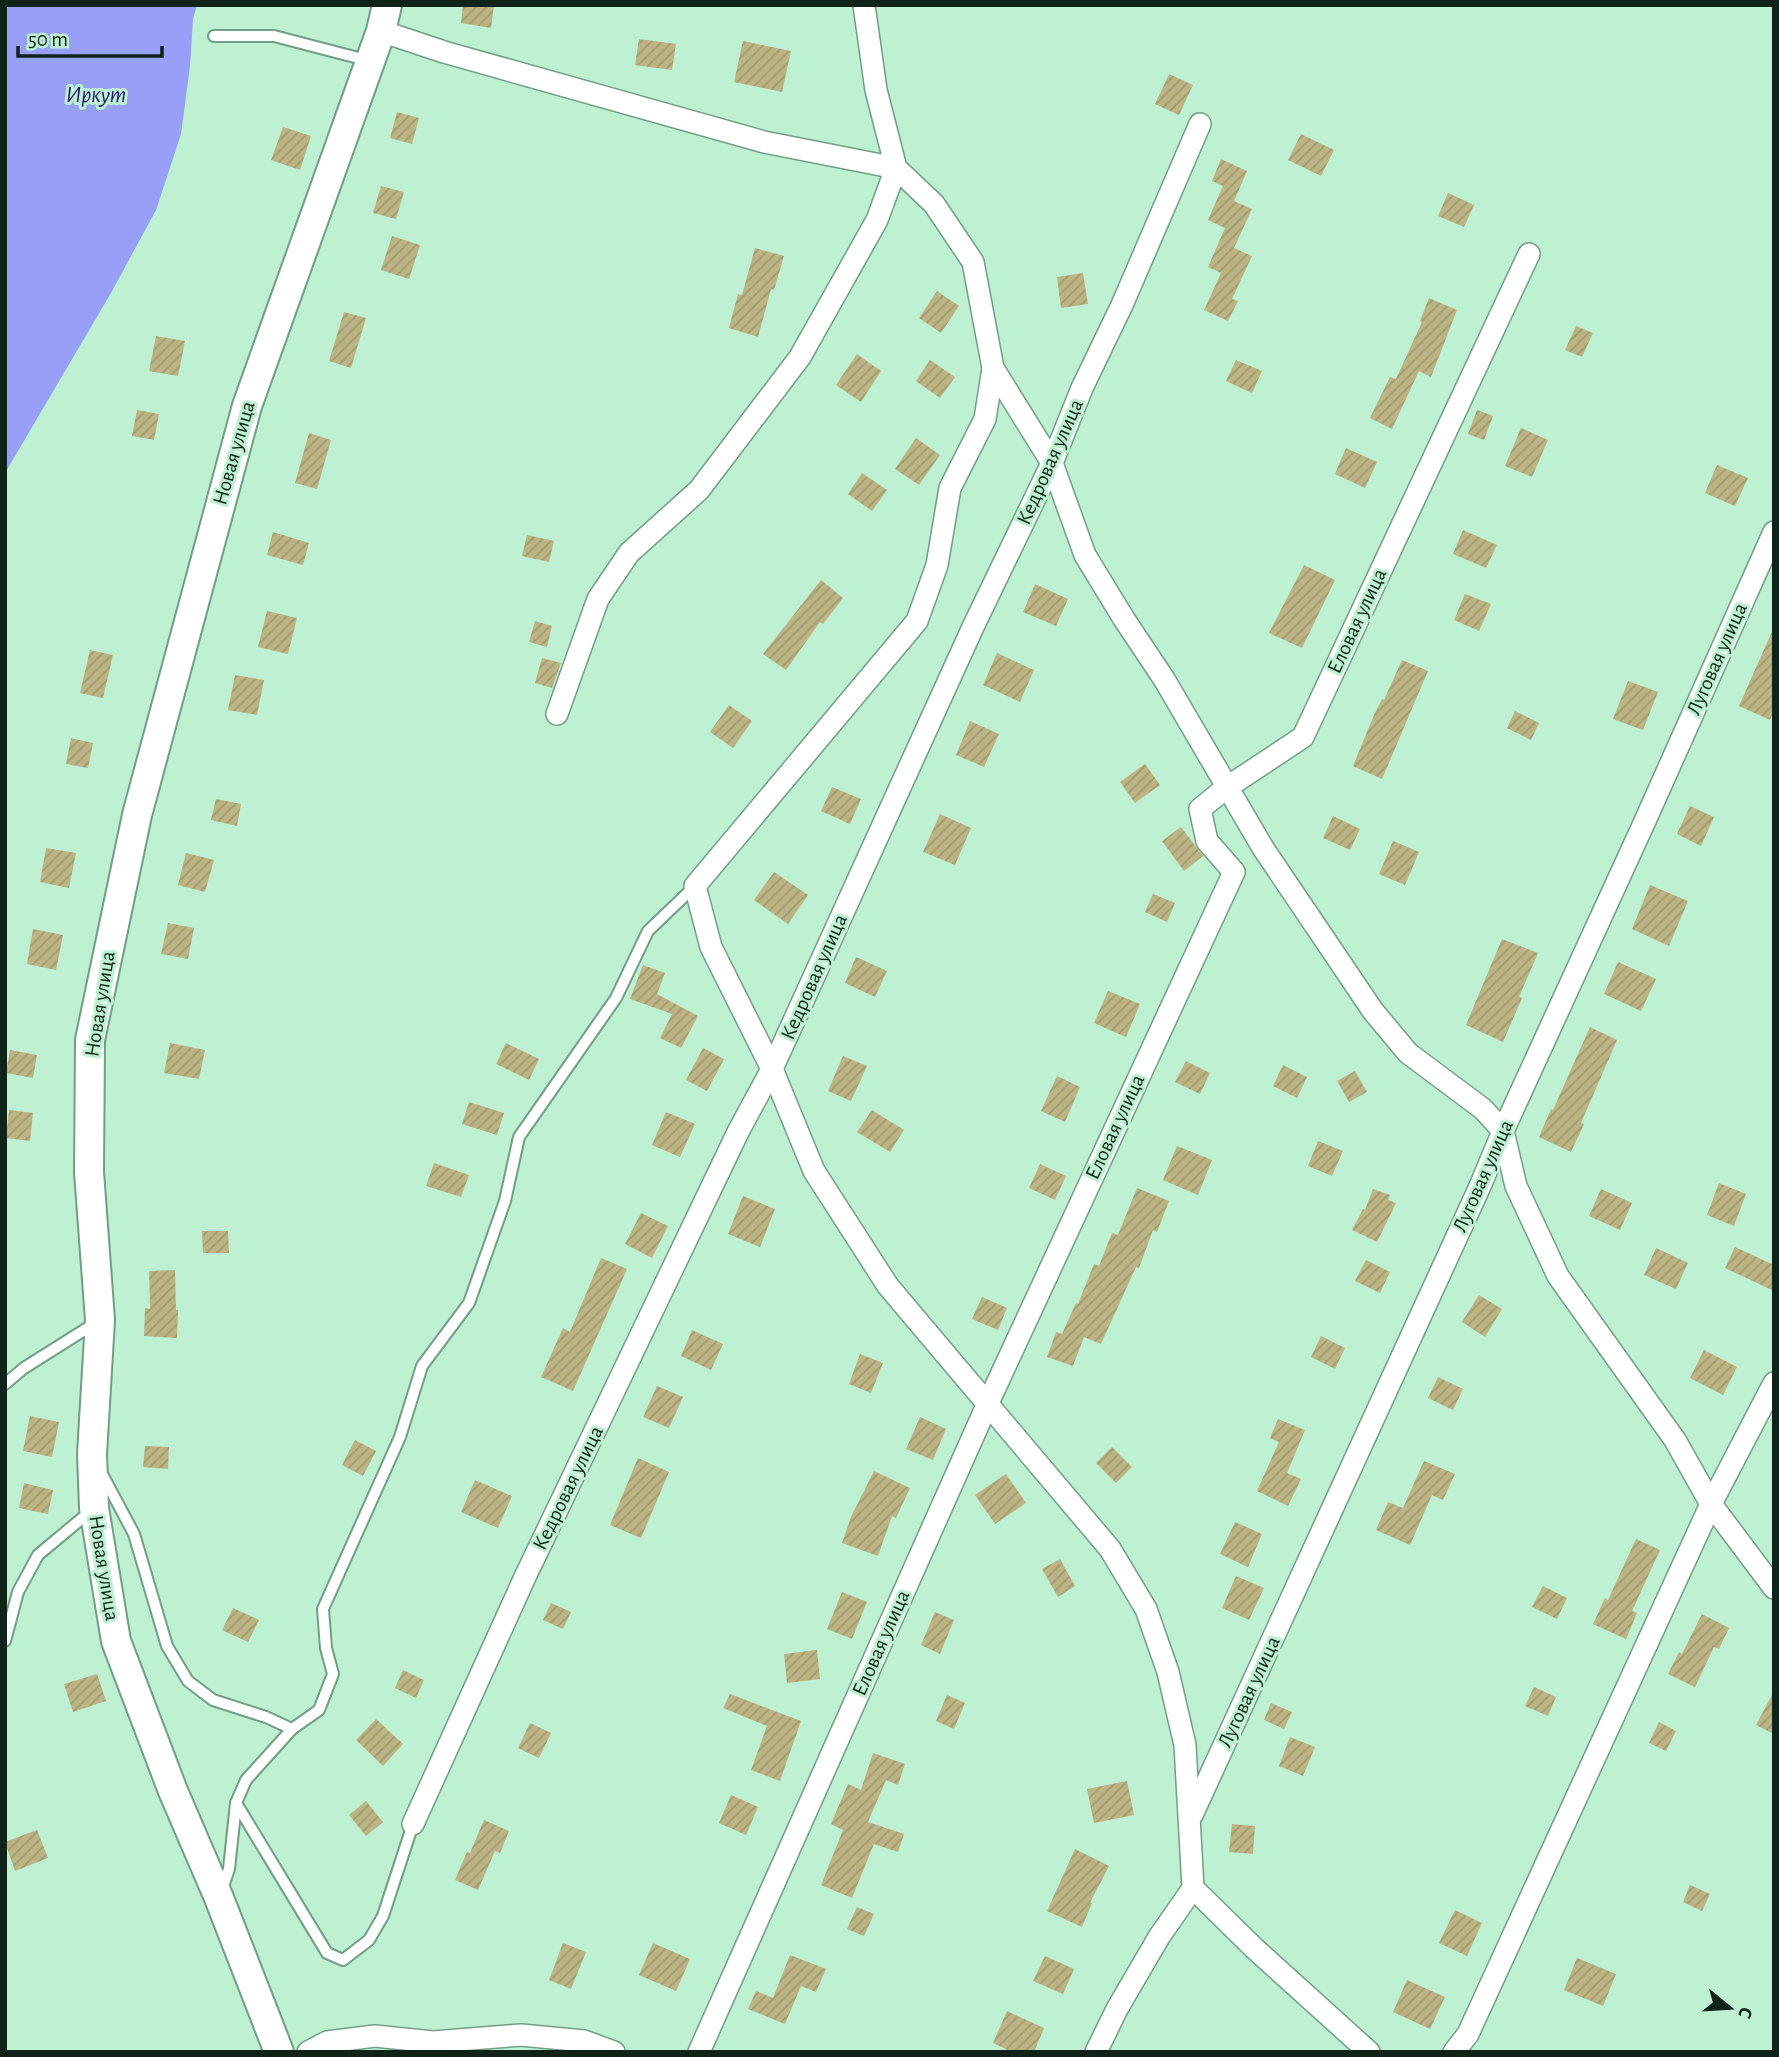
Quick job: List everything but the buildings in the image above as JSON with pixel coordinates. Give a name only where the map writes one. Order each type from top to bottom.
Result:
[{"type":"street","points":[[864,5],[876,90],[896,168],[934,204],[973,262],[993,368],[985,419],[950,488],[937,565],[917,621],[695,886],[711,947],[772,1069],[814,1171],[888,1286],[1110,1549],[1146,1609],[1168,1672],[1185,1745],[1193,1888],[1152,1949],[1096,2052]]},
{"type":"street","points":[[384,18],[444,51],[764,142],[896,168]]},
{"type":"street","name":"Новая улица","points":[[279,2052],[219,1898],[173,1791],[116,1641],[94,1508],[92,1454],[100,1320],[89,1172],[90,1040],[136,815],[247,405],[384,18]]},
{"type":"street","name":"Кедровая улица","points":[[413,1824],[543,1540],[738,1132],[772,1069],[973,626],[1052,463],[1082,388],[1122,305],[1200,124]]},
{"type":"street","points":[[557,714],[598,599],[629,553],[699,491],[800,357],[877,220],[896,168]]},
{"type":"street","name":"Еловая улица","points":[[699,2052],[988,1403],[1234,872],[1207,841],[1200,809],[1226,788],[1303,737],[1529,254]]},
{"type":"street","points":[[993,368],[1052,463],[1085,555],[1164,679],[1262,848],[1374,1011],[1408,1053],[1483,1109],[1503,1131],[1516,1186],[1558,1276],[1675,1440],[1711,1504],[1774,1588]]},
{"type":"street","name":"Луговая улица","points":[[1191,1819],[1481,1184],[1774,532]]},
{"type":"street","points":[[1234,872],[1262,848]]},
{"type":"street","points":[[1454,2052],[1474,2022],[1711,1504],[1774,1382]]},
{"type":"street","points":[[1193,1888],[1367,2051]]},
{"type":"street","points":[[308,2052],[327,2042],[375,2036],[433,2042],[521,2035],[584,2040],[614,2052]]},
{"type":"lane","points":[[214,36],[274,36],[370,61]]},
{"type":"lane","points":[[219,1898],[229,1868],[236,1804],[246,1780],[292,1729],[319,1710],[333,1674],[326,1648],[323,1609],[400,1437],[422,1366],[469,1303],[505,1201],[519,1137],[615,998],[648,931],[695,886]]},
{"type":"lane","points":[[5,1384],[24,1368],[100,1320]]},
{"type":"lane","points":[[92,1454],[134,1534],[167,1646],[188,1681],[213,1700],[266,1717],[292,1729]]},
{"type":"lane","points":[[5,1641],[19,1592],[38,1555],[94,1508]]},
{"type":"lane","points":[[236,1804],[327,1953],[343,1960],[369,1940],[383,1916],[413,1824]]},
{"type":"water","name":"Иркут","points":[[5,5],[197,5],[193,19],[181,134],[156,210],[111,293],[5,473]]}]
